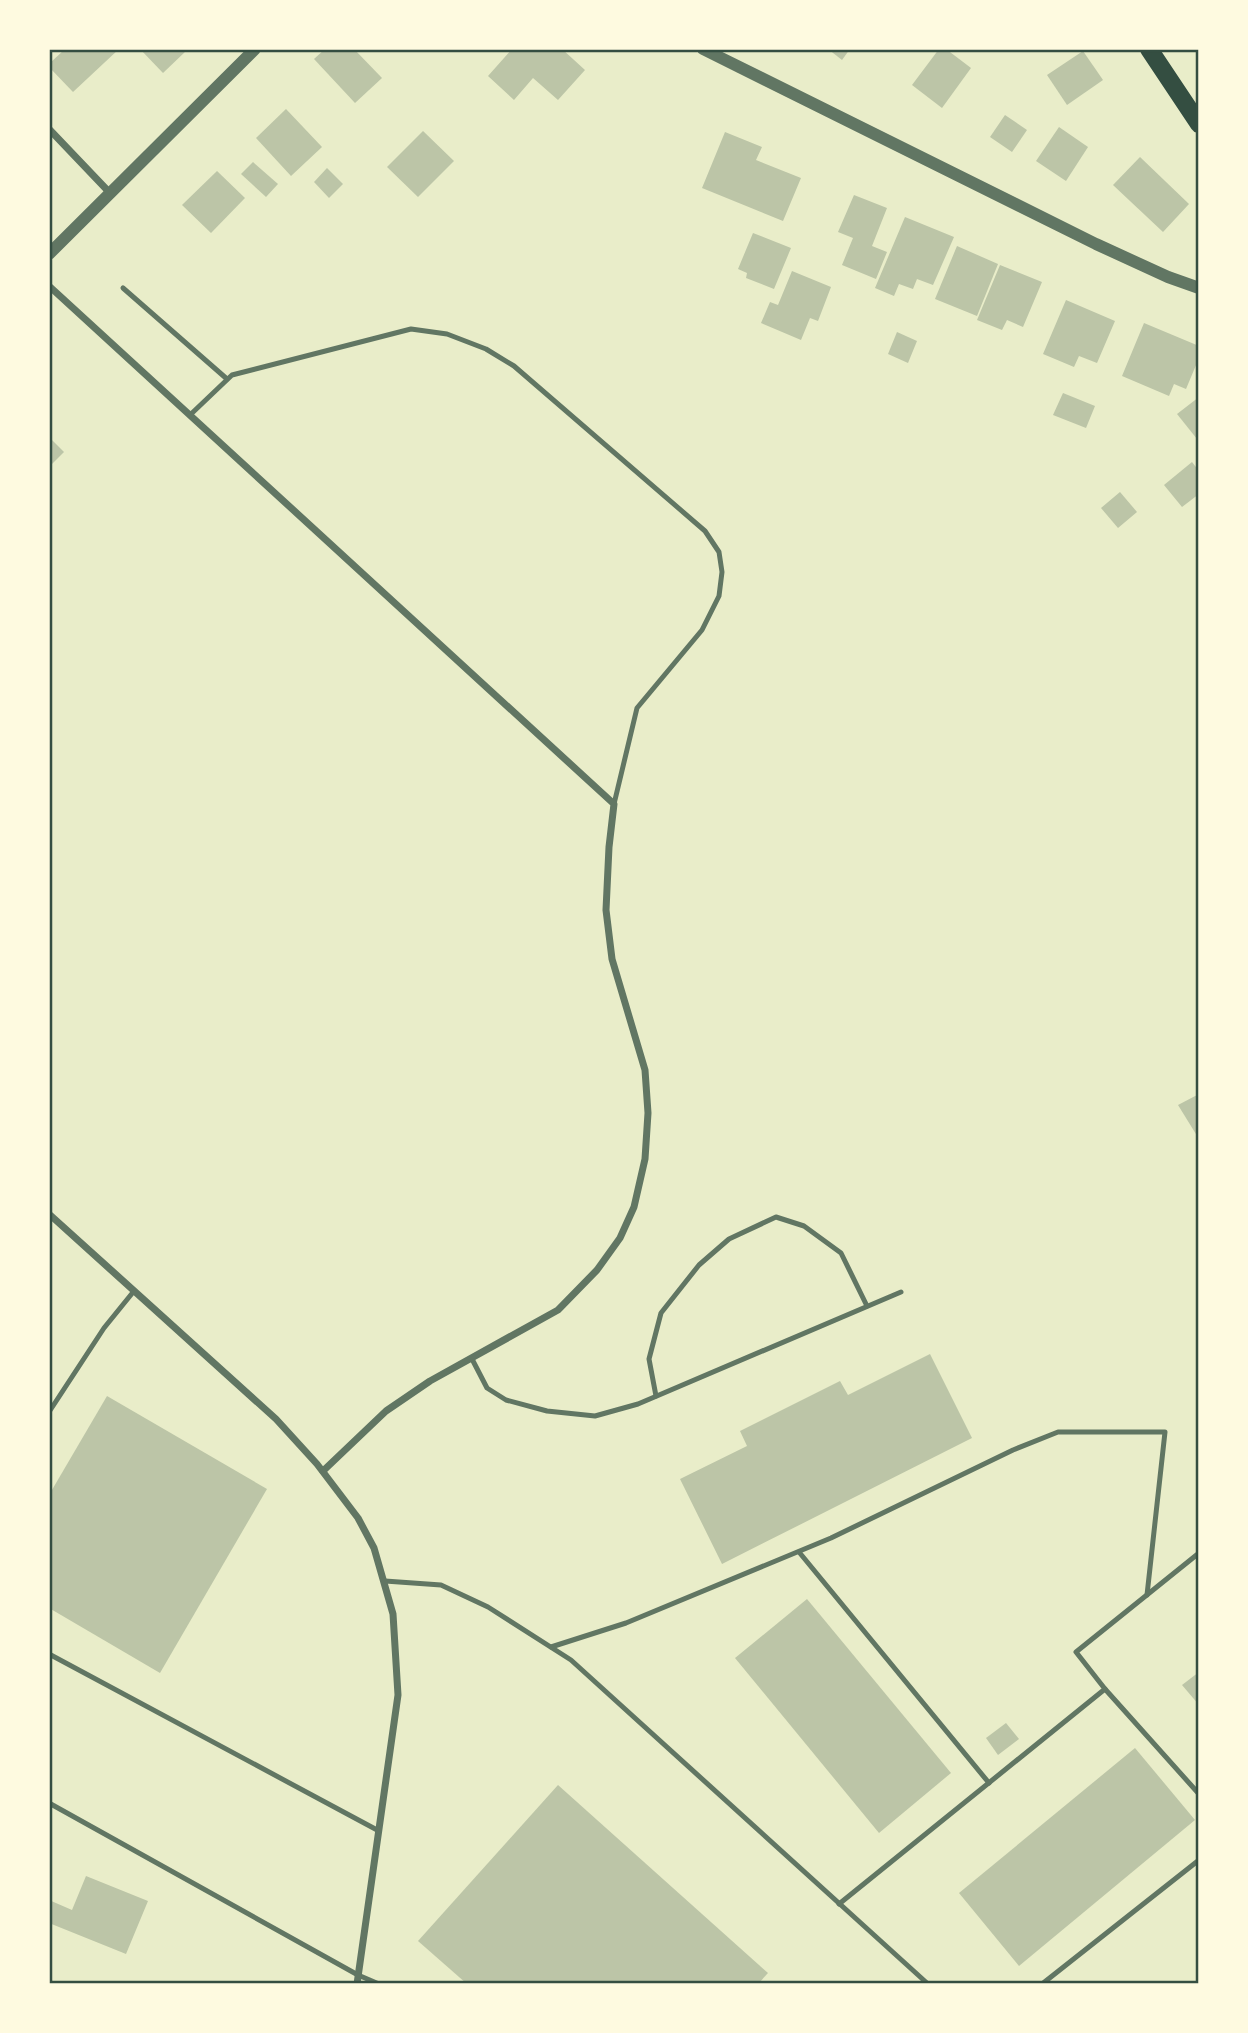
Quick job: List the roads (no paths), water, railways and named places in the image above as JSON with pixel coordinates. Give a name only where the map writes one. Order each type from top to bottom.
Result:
[{"type":"main road","points":[[1149,49],[1199,124]]},
{"type":"street","points":[[49,254],[255,49]]},
{"type":"street","points":[[703,49],[1096,244],[1199,288]]},
{"type":"street","points":[[49,129],[110,193]]},
{"type":"street","points":[[49,286],[614,804],[606,910],[612,959],[645,1070],[648,1113],[645,1159],[634,1207],[620,1238],[597,1270],[558,1310],[430,1381],[386,1411],[323,1471]]},
{"type":"street","points":[[49,1214],[275,1419],[323,1471],[358,1518],[374,1548],[393,1614],[398,1695],[357,1984]]},
{"type":"lane","points":[[123,288],[227,379]]},
{"type":"lane","points":[[190,415],[232,374],[411,329],[447,334],[486,349],[514,366],[705,531],[719,552],[722,572],[719,596],[702,630],[637,708],[614,804]]},
{"type":"lane","points":[[656,1396],[649,1359],[661,1312],[699,1265],[729,1239],[776,1217],[804,1226],[841,1253],[867,1306]]},
{"type":"lane","points":[[49,1412],[104,1328],[134,1291]]},
{"type":"lane","points":[[472,1359],[487,1388],[506,1400],[547,1411],[595,1416],[638,1404],[901,1292]]},
{"type":"lane","points":[[551,1647],[626,1623],[799,1552],[1013,1450],[1058,1432],[1165,1432],[1147,1595]]},
{"type":"lane","points":[[799,1552],[989,1783]]},
{"type":"lane","points":[[1199,1553],[1076,1652],[1105,1689],[1199,1794]]},
{"type":"lane","points":[[385,1581],[441,1585],[488,1607],[571,1660],[928,1984]]},
{"type":"lane","points":[[49,1654],[379,1831]]},
{"type":"lane","points":[[839,1904],[1105,1689]]},
{"type":"lane","points":[[49,1803],[358,1975],[379,1984]]},
{"type":"lane","points":[[1042,1984],[1199,1860]]}]
